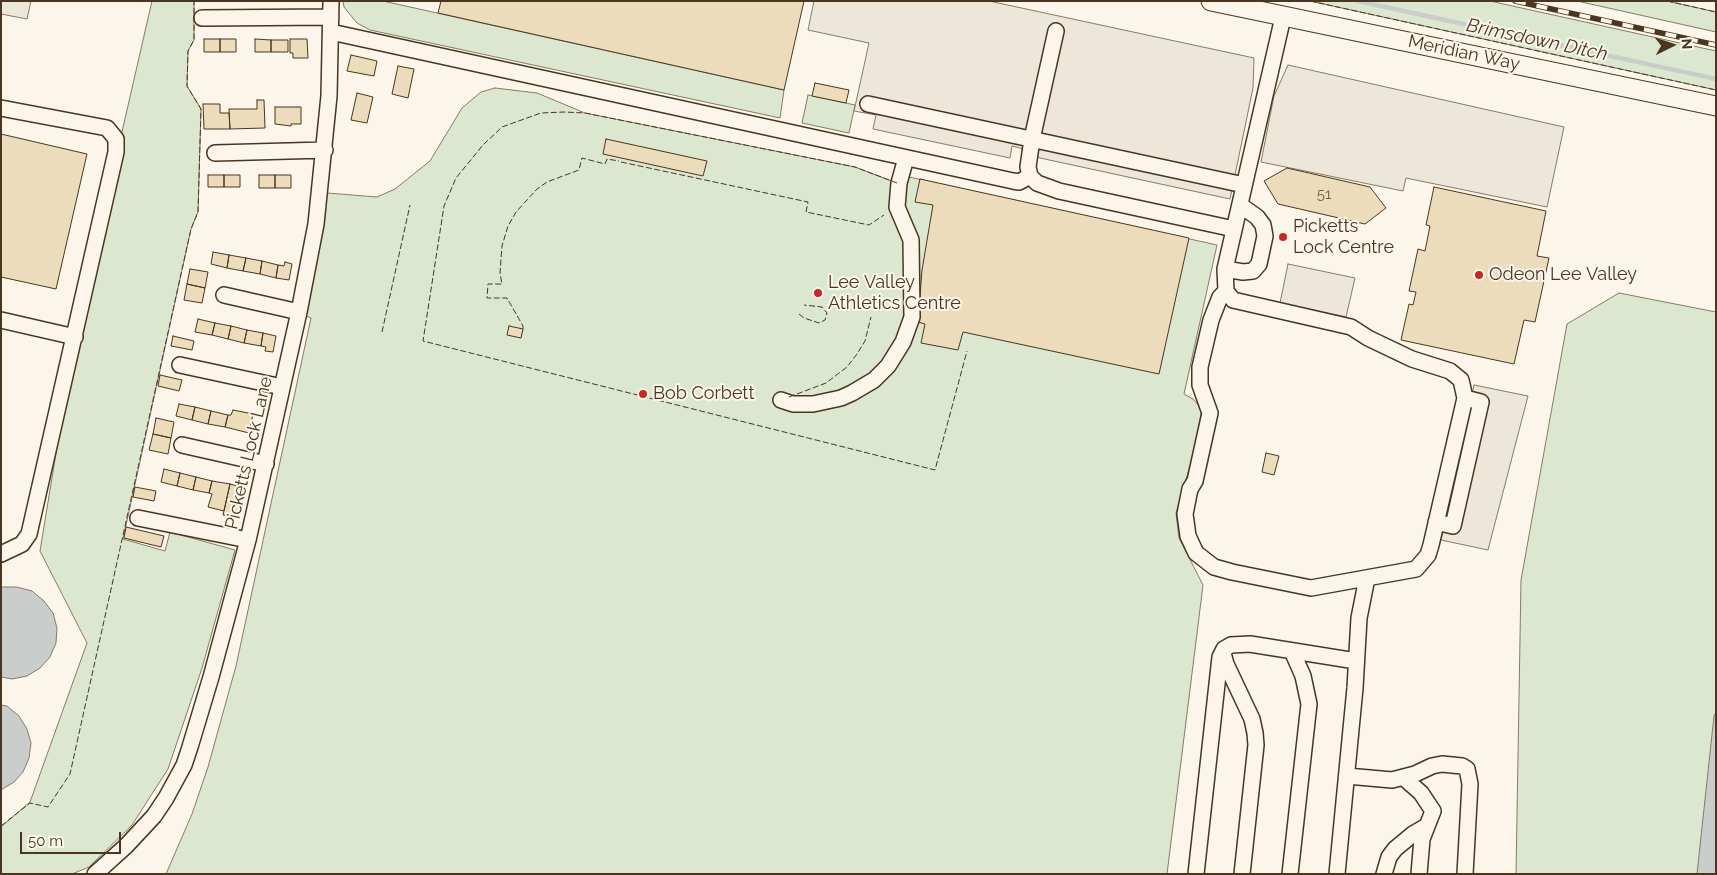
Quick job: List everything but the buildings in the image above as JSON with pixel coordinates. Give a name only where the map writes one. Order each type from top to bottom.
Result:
[{"type":"main road","name":"Meridian Way","points":[[1211,1],[1716,106]]},
{"type":"street","name":"Picketts Lock Lane","points":[[95,874],[126,846],[154,816],[166,798],[184,764],[211,677],[248,540],[266,464],[316,224],[329,96],[331,1]]},
{"type":"street","points":[[202,18],[331,17]]},
{"type":"street","points":[[1226,291],[1220,297],[1211,320],[1200,367],[1200,385],[1210,413],[1195,482],[1190,489],[1185,514],[1188,536],[1196,553],[1214,566],[1232,572],[1310,588],[1416,569],[1428,555],[1436,522],[1465,398],[1461,380],[1450,371],[1412,359],[1368,338],[1351,327],[1233,300],[1226,291],[1225,269],[1283,17]]},
{"type":"street","points":[[1056,31],[1032,139],[1028,167],[1030,176],[1037,184],[1059,191],[1234,228]]},
{"type":"street","points":[[331,32],[1019,182],[1030,176]]},
{"type":"street","points":[[868,104],[1244,185]]},
{"type":"street","points":[[1,108],[107,128],[116,139],[116,152],[29,534],[22,544],[1,554]]},
{"type":"street","points":[[215,152],[324,150]]},
{"type":"street","points":[[781,400],[793,404],[813,404],[852,394],[874,380],[888,366],[903,342],[912,317],[911,240],[897,207],[899,183],[906,158]]},
{"type":"street","points":[[1225,269],[1244,272],[1253,270],[1259,264],[1265,236],[1263,225],[1257,217],[1240,205]]},
{"type":"street","points":[[224,295],[299,312]]},
{"type":"street","points":[[1,320],[75,337]]},
{"type":"street","points":[[180,365],[282,387]]},
{"type":"street","points":[[182,445],[266,464]]},
{"type":"street","points":[[138,518],[248,540]]},
{"type":"street","points":[[1337,874],[1348,776],[1359,618],[1367,578]]},
{"type":"street","points":[[1196,874],[1220,657],[1224,649],[1231,645],[1250,644],[1356,661]]},
{"type":"street","points":[[1290,874],[1309,704],[1303,676],[1292,651]]},
{"type":"street","points":[[1222,652],[1252,719],[1255,733],[1256,745],[1242,874]]},
{"type":"street","points":[[1348,776],[1392,780],[1404,778],[1432,766],[1442,764],[1462,766],[1467,769],[1470,784],[1465,874]]},
{"type":"street","points":[[1404,778],[1420,792],[1433,811],[1422,840],[1419,874]]},
{"type":"street","points":[[1384,874],[1389,858],[1395,849],[1413,834],[1426,827]]},
{"type":"green space","points":[[152,1],[194,1],[194,40],[188,51],[187,86],[201,109],[198,212],[191,229],[123,539],[165,551],[170,532],[235,550],[202,668],[168,769],[132,825],[89,867],[72,874],[1,874],[1,827],[30,802],[87,643],[40,551],[75,337]]},
{"type":"green space","points":[[343,1],[383,1],[784,90],[780,118],[370,30],[357,23],[344,7]]},
{"type":"green space","points":[[1310,1],[1490,1],[1716,51],[1716,90]]},
{"type":"green space","points":[[1577,1],[1667,1],[1716,12],[1716,32]]},
{"type":"green space","points":[[495,88],[537,93],[585,113],[855,167],[894,182],[906,184],[909,177],[1217,245],[1184,394],[1193,399],[1202,409],[1194,453],[1176,513],[1179,538],[1203,585],[1167,874],[166,874],[192,814],[208,767],[236,666],[311,318],[306,316],[327,193],[377,197],[395,189],[430,161],[462,108],[481,92]]},
{"type":"green space","points":[[808,95],[855,105],[849,133],[802,123]]},
{"type":"green space","points":[[1619,293],[1716,312],[1716,874],[1516,874],[1521,580],[1567,324]]},
{"type":"shaded area","points":[[1,1],[31,1],[27,19],[1,14]]},
{"type":"shaded area","points":[[814,1],[989,1],[1254,58],[1253,88],[1230,199],[1040,158],[1012,146],[1010,158],[873,129],[876,115],[854,111],[869,43],[808,30]]},
{"type":"shaded area","points":[[1288,65],[1564,127],[1547,207],[1406,178],[1403,191],[1261,162],[1274,96]]},
{"type":"shaded area","points":[[1288,264],[1355,278],[1346,317],[1280,303]]},
{"type":"shaded area","points":[[1474,385],[1528,396],[1488,550],[1441,540]]},
{"type":"shaded area","points":[[1,587],[17,587],[32,591],[44,601],[53,613],[57,628],[56,643],[50,657],[40,668],[27,676],[12,679],[1,677]]},
{"type":"shaded area","points":[[1,705],[7,706],[19,716],[27,729],[31,743],[29,758],[23,772],[14,782],[1,790]]},
{"type":"shaded area","points":[[1716,712],[1716,874],[1697,874],[1714,716]]},
{"type":"waterway","name":"Brimsdown Ditch","points":[[1358,1],[1716,79]]},
{"type":"railway","points":[[1515,1],[1716,45]]},
{"type":"fence","points":[[1,826],[30,803],[48,807],[70,774],[191,229],[198,212],[201,109],[187,86],[188,51],[194,40],[194,1]]},
{"type":"fence","points":[[1310,1],[1716,90]]},
{"type":"fence","points":[[1667,1],[1716,12]]},
{"type":"fence","points":[[897,183],[855,167],[585,113],[541,113],[502,127],[483,145],[456,178],[444,206],[423,341],[935,470],[967,351]]},
{"type":"fence","points":[[523,329],[507,298],[487,298],[488,284],[502,284],[500,273],[502,246],[508,226],[516,212],[537,189],[547,182],[579,170],[582,158],[605,164],[607,159],[619,161]]},
{"type":"fence","points":[[621,162],[808,202],[806,212],[869,225],[884,215]]},
{"type":"fence","points":[[382,332],[410,205]]},
{"type":"fence","points":[[799,314],[804,318],[819,323],[825,320],[827,313],[822,307],[804,305]]},
{"type":"fence","points":[[789,397],[826,383],[847,367],[865,341],[871,317]]},
{"type":"place","name":"Picketts Lock Centre","points":[[1283,237]]},
{"type":"place","name":"Odeon Lee Valley","points":[[1479,275]]},
{"type":"place","name":"Lee Valley Athletics Centre","points":[[818,293]]},
{"type":"place","name":"Bob Corbett","points":[[643,394]]}]
